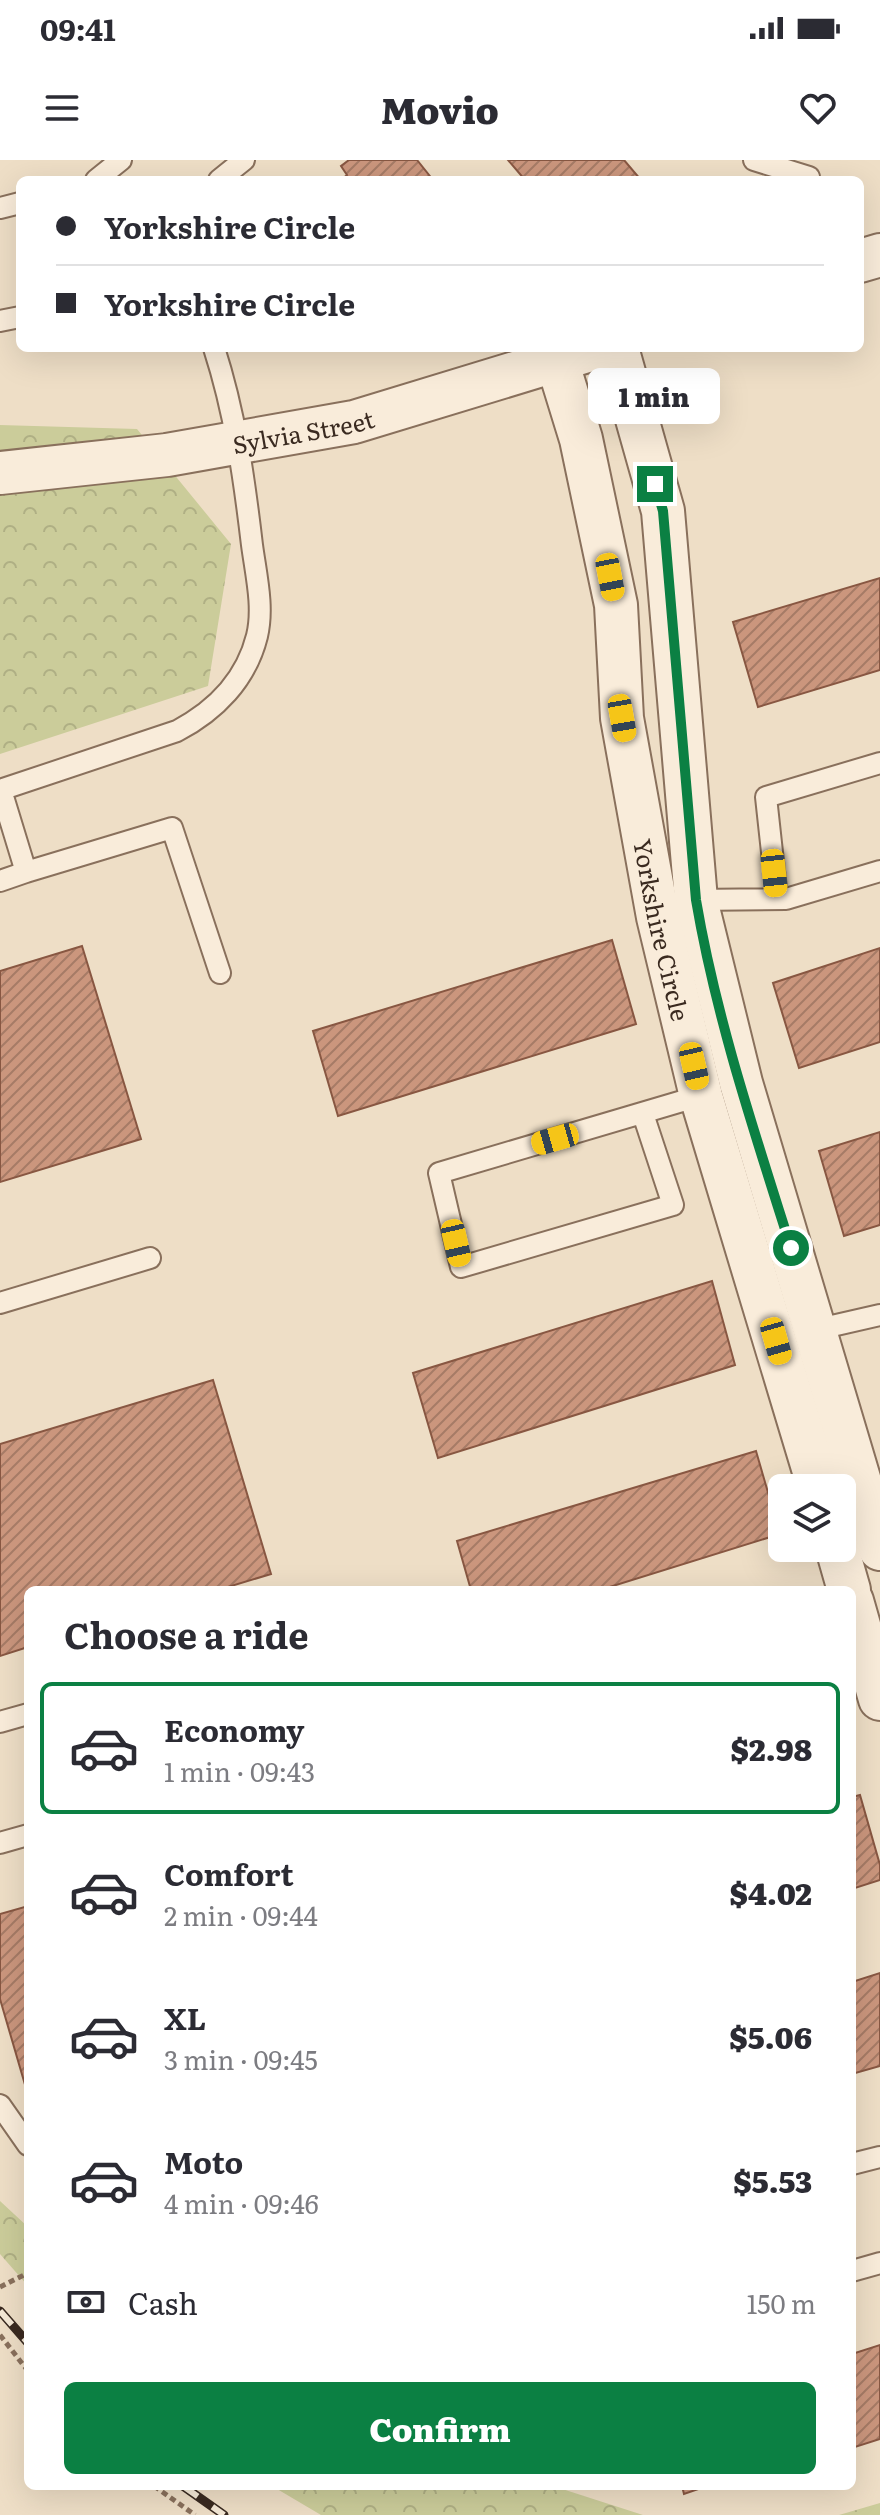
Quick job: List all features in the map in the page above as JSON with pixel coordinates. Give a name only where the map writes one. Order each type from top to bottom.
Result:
[{"type":"street","name":"Sylvia Street","points":[[0,473],[111,463],[240,445],[354,422],[585,352]]},
{"type":"street","name":"Yorkshire Circle","points":[[618,352],[663,511],[676,902],[701,1096],[815,1474]]},
{"type":"street","name":"Yorkshire Circle","points":[[557,361],[581,439],[616,605],[622,718],[676,902],[703,941],[741,1083],[880,1549]]},
{"type":"street","points":[[842,1562],[851,1586]]},
{"type":"street","points":[[858,1604],[880,1699]]},
{"type":"lane","points":[[101,176],[121,160]]},
{"type":"lane","points":[[224,176],[244,160]]},
{"type":"lane","points":[[754,160],[808,172]]},
{"type":"lane","points":[[26,872],[13,821],[0,790],[177,731],[197,720],[224,698],[243,672],[257,637],[260,606],[240,445],[215,352]]},
{"type":"lane","points":[[777,898],[766,797],[880,763]]},
{"type":"lane","points":[[0,881],[172,828],[220,973]]},
{"type":"lane","points":[[676,902],[777,898],[880,871]]},
{"type":"lane","points":[[643,1114],[673,1205],[461,1267],[439,1173],[741,1083]]},
{"type":"lane","points":[[0,1303],[150,1258]]},
{"type":"lane","points":[[776,1341],[880,1315]]},
{"type":"lane","points":[[0,1722],[24,1715]]},
{"type":"lane","points":[[0,1843],[24,1836]]},
{"type":"lane","points":[[0,2105],[24,2139]]},
{"type":"lane","points":[[856,2163],[880,2157]]},
{"type":"lane","points":[[856,2270],[880,2263]]},
{"type":"path","points":[[0,2287],[24,2275]]},
{"type":"path","points":[[0,2335],[24,2366]]},
{"type":"path","points":[[160,2490],[195,2515]]},
{"type":"green space","points":[[0,425],[137,429],[231,544],[208,686],[0,754]]},
{"type":"green space","points":[[0,2201],[24,2223],[24,2281],[0,2254]]},
{"type":"green space","points":[[279,2490],[565,2490],[643,2515],[321,2515]]},
{"type":"green space","points":[[880,2503],[880,2515],[839,2515]]},
{"type":"building","points":[[349,160],[417,160],[430,176],[346,176],[341,166]]},
{"type":"building","points":[[508,160],[624,160],[638,176],[522,176]]},
{"type":"building","points":[[880,578],[880,670],[758,707],[733,622]]},
{"type":"building","points":[[612,940],[636,1024],[338,1116],[313,1031]]},
{"type":"building","points":[[82,946],[141,1139],[0,1182],[0,971]]},
{"type":"building","points":[[880,948],[880,1042],[799,1068],[773,983]]},
{"type":"building","points":[[880,1132],[880,1225],[844,1236],[819,1151]]},
{"type":"building","points":[[712,1281],[735,1365],[438,1458],[413,1373]]},
{"type":"building","points":[[213,1380],[271,1574],[231,1586],[24,1586],[24,1648],[0,1656],[0,1444]]},
{"type":"building","points":[[756,1451],[768,1492],[768,1538],[613,1586],[470,1586],[457,1541]]},
{"type":"building","points":[[860,1795],[880,1865],[880,1880],[856,1888],[856,1796]]},
{"type":"building","points":[[24,1907],[24,2081],[0,1999],[0,1914]]},
{"type":"building","points":[[880,1973],[880,2066],[856,2073],[856,1981]]},
{"type":"building","points":[[880,2345],[880,2439],[856,2447],[856,2353]]},
{"type":"railway","points":[[0,2311],[24,2338]]},
{"type":"railway","points":[[189,2490],[224,2515]]},
{"type":"route","points":[[655,484],[663,511],[685,784],[703,941],[741,1083],[791,1248]]}]
